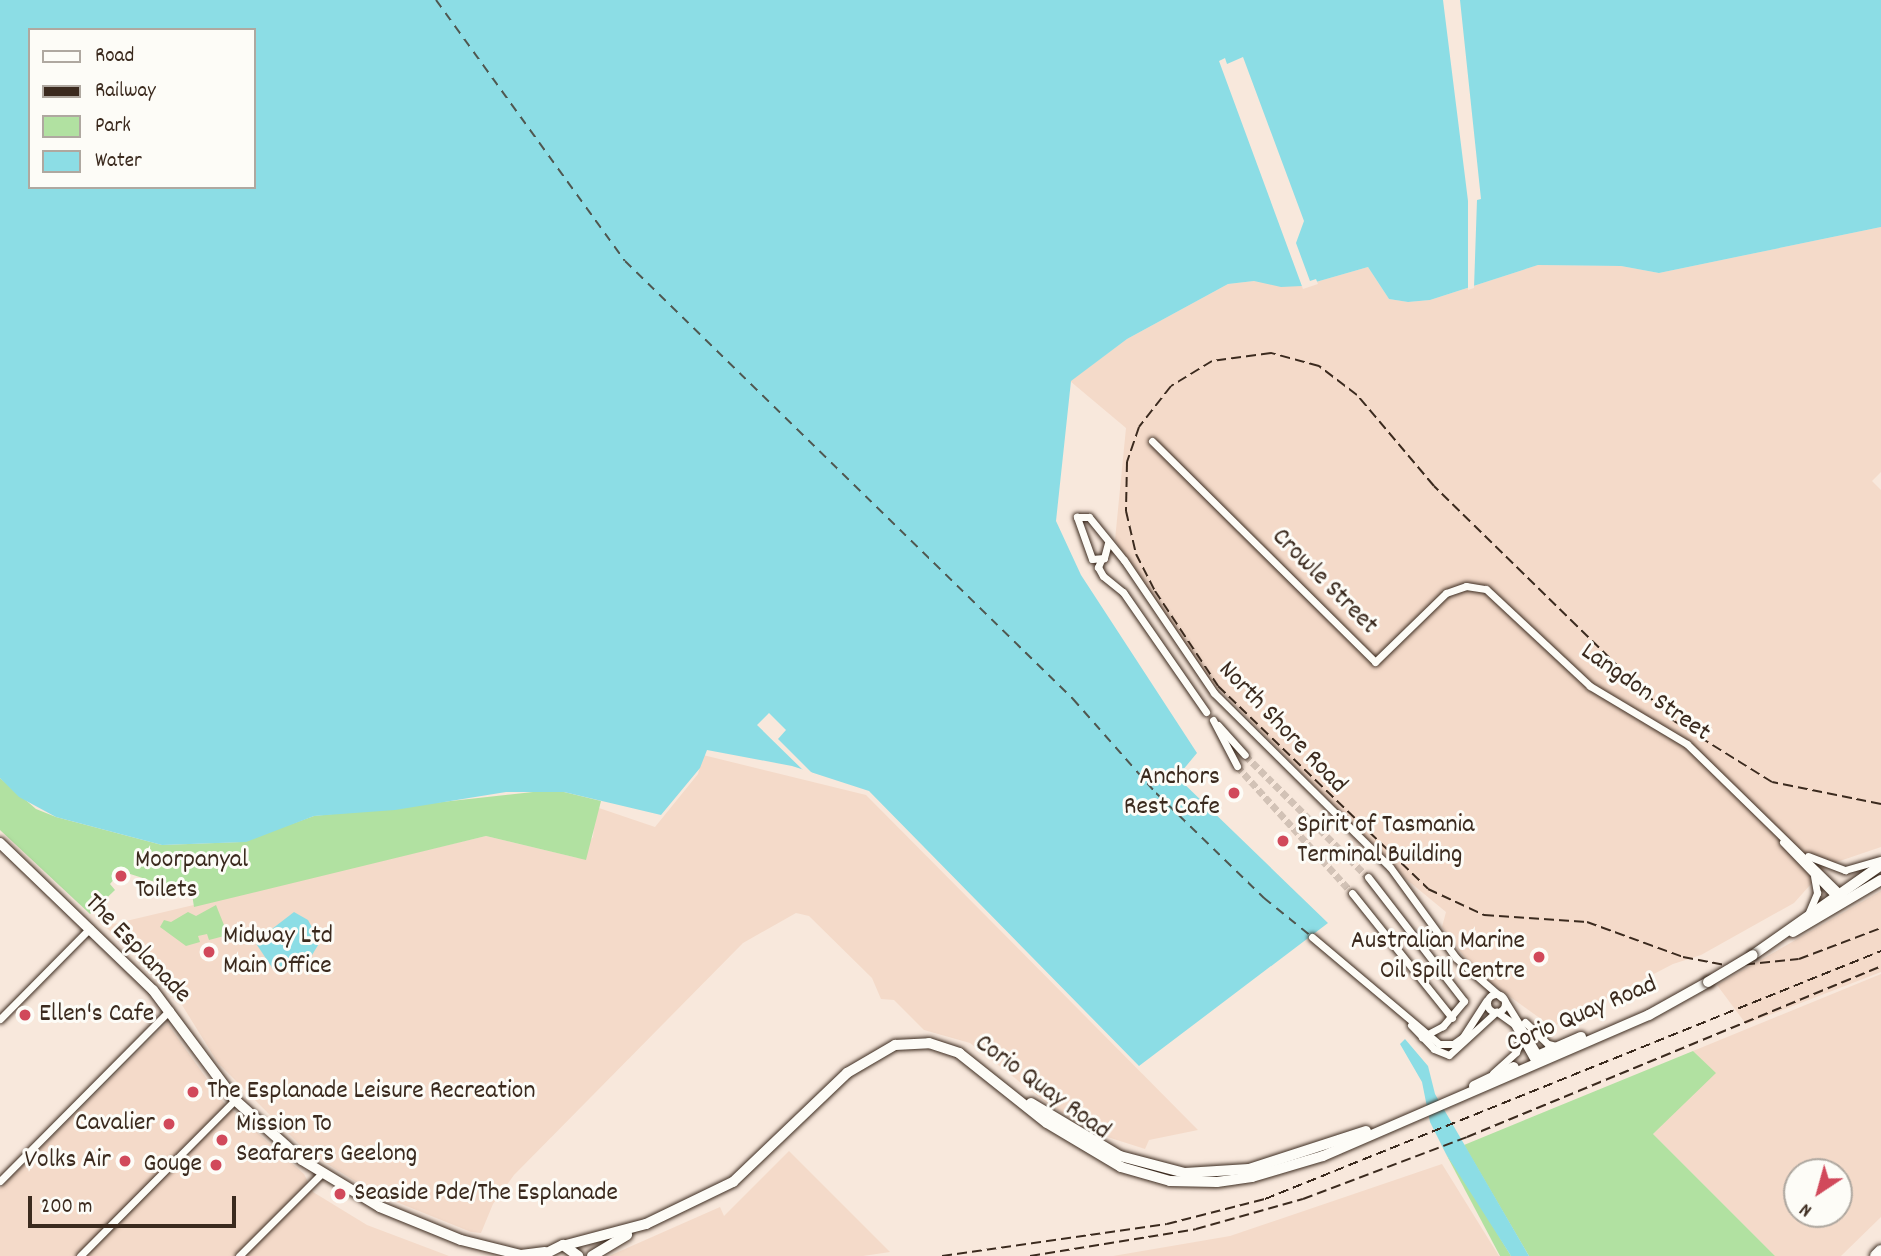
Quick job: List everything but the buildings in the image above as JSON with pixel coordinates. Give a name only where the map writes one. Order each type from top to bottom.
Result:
[{"type":"highway","points":[[1876,1256],[1881,1251]]},
{"type":"main road","name":"The Esplanade","points":[[0,843],[90,928],[170,1010],[235,1100],[274,1138],[322,1173],[380,1206],[480,1246],[498,1256]]},
{"type":"main road","name":"Corio Quay Road","points":[[592,1256],[646,1224],[733,1182],[842,1071],[876,1046],[906,1037],[936,1039],[973,1055],[1032,1104],[1093,1143],[1164,1175],[1217,1182],[1276,1171],[1323,1156],[1692,992],[1841,897],[1881,862]]},
{"type":"main road","name":"Corio Quay Road","points":[[1753,955],[1809,912],[1881,880]]},
{"type":"main road","name":"Corio Quay Road","points":[[1450,1100],[1487,1078],[1538,1059],[1560,1045],[1692,992]]},
{"type":"main road","name":"Corio Quay Road","points":[[566,1245],[646,1224]]},
{"type":"main road","name":"The Esplanade","points":[[480,1246],[521,1255],[543,1254],[566,1245]]},
{"type":"main road","points":[[566,1245],[578,1256]]},
{"type":"street","name":"Crowle Street","points":[[1152,441],[1376,662],[1446,593],[1474,586]]},
{"type":"street","name":"North Shore Road","points":[[1102,560],[1090,556],[1077,517],[1088,516],[1130,569],[1208,685],[1390,866],[1468,971],[1486,1000],[1497,1012],[1513,1022],[1521,1038],[1538,1059]]},
{"type":"street","points":[[1108,542],[1098,567],[1103,576],[1123,592],[1206,712]]},
{"type":"street","points":[[1102,560],[1117,559],[1130,569]]},
{"type":"street","name":"Langdon Street","points":[[1474,586],[1497,596],[1590,686],[1687,744],[1841,897]]},
{"type":"street","points":[[1237,766],[1213,720],[1245,755]]},
{"type":"street","name":"Langdon Street","points":[[1794,849],[1813,873],[1841,897]]},
{"type":"street","points":[[1794,849],[1840,869],[1881,862]]},
{"type":"street","points":[[1809,912],[1817,892],[1813,873]]},
{"type":"street","points":[[1368,877],[1464,1001],[1452,1018],[1425,1036]]},
{"type":"street","points":[[1352,892],[1452,1018]]},
{"type":"street","points":[[1,1017],[90,928]]},
{"type":"street","points":[[1312,936],[1406,1018],[1437,1051],[1454,1054],[1497,1012],[1503,999],[1492,995],[1486,1000],[1455,1043],[1441,1045],[1425,1036]]},
{"type":"street","name":"North Shore Road","points":[[1468,971],[1503,999],[1548,1044],[1560,1045]]},
{"type":"street","points":[[0,1181],[170,1010]]},
{"type":"street","name":"North Shore Road","points":[[1514,1012],[1538,1059]]},
{"type":"street","points":[[1487,1078],[1515,1054],[1521,1038]]},
{"type":"street","points":[[80,1256],[235,1100]]},
{"type":"street","points":[[239,1256],[322,1173]]},
{"type":"shaded area","points":[[1881,227],[1881,472],[1872,481],[1881,490],[1881,847],[1828,865],[1794,903],[1701,955],[1673,964],[1552,1027],[1487,980],[1463,955],[1442,927],[1446,912],[1406,879],[1205,675],[1115,540],[1126,428],[1070,381],[1127,339],[1228,284],[1254,281],[1302,286],[1368,267],[1389,299],[1408,302],[1430,300],[1538,265],[1621,266],[1659,273]]},
{"type":"shaded area","points":[[703,755],[866,795],[1198,1130],[1149,1140],[1145,1149],[1095,1133],[1048,1104],[970,1043],[924,1030],[894,1000],[881,999],[872,978],[809,916],[796,913],[743,943],[514,1175],[493,1204],[481,1233],[471,1232],[374,1193],[305,1150],[218,1063],[177,997],[105,926],[486,836],[578,858],[593,837],[596,807],[655,827],[698,774]]},
{"type":"shaded area","points":[[1881,891],[1881,972],[1746,1024],[1717,985]]},
{"type":"shaded area","points":[[1881,974],[1881,1217],[1841,1256],[1775,1256],[1653,1134],[1715,1073],[1693,1051]]},
{"type":"shaded area","points":[[167,1023],[224,1103],[304,1174],[313,1192],[367,1225],[449,1256],[0,1256],[0,1188]]},
{"type":"shaded area","points":[[789,1151],[890,1252],[863,1256],[609,1256],[720,1207],[724,1216]]},
{"type":"shaded area","points":[[1442,1164],[1499,1256],[1113,1256],[1230,1236]]},
{"type":"green space","points":[[0,778],[36,809],[56,817],[162,845],[241,842],[314,816],[533,792],[564,792],[601,801],[586,860],[486,836],[194,907],[192,894],[121,871],[110,884],[115,890],[90,914],[0,830]]},
{"type":"green space","points":[[216,905],[228,935],[209,940],[207,934],[198,936],[200,942],[186,946],[160,927],[164,920],[171,922],[188,912],[196,916]]},
{"type":"green space","points":[[1693,1051],[1716,1073],[1653,1134],[1775,1256],[1529,1256],[1464,1145]]},
{"type":"green space","points":[[1446,1154],[1466,1182],[1511,1256],[1500,1256]]},
{"type":"water","points":[[0,0],[1881,0],[1881,227],[1659,273],[1621,266],[1538,265],[1430,300],[1408,302],[1389,299],[1368,267],[1302,286],[1281,287],[1254,281],[1228,284],[1127,339],[1071,381],[1056,521],[1081,575],[1197,753],[1177,777],[1328,923],[1139,1066],[869,791],[792,766],[707,750],[700,768],[661,815],[564,792],[506,792],[395,810],[314,816],[246,842],[162,845],[56,817],[19,797],[0,778]]},
{"type":"water","points":[[294,912],[308,920],[320,942],[312,955],[284,974],[275,972],[255,942]]},
{"type":"water","points":[[1405,1039],[1428,1066],[1435,1094],[1529,1256],[1511,1256],[1446,1154],[1430,1122],[1422,1082],[1400,1044]]},
{"type":"pier","points":[[1443,0],[1460,0],[1481,199],[1477,200],[1474,288],[1468,290],[1468,201]]},
{"type":"pier","points":[[1243,57],[1304,221],[1296,243],[1310,281],[1316,279],[1318,284],[1303,289],[1219,61],[1225,58],[1227,64]]},
{"type":"pier","points":[[769,713],[786,730],[778,739],[817,778],[808,775],[757,725]]},
{"type":"ferry route","points":[[436,0],[625,261],[1073,699],[1156,793],[1264,898],[1311,936]]},
{"type":"tunnel","points":[[1245,755],[1368,877]]},
{"type":"tunnel","points":[[1237,766],[1352,893]]},
{"type":"railway","points":[[1881,804],[1772,782],[1674,721],[1434,486],[1357,395],[1319,366],[1271,353],[1212,361],[1171,386],[1139,427],[1127,462],[1126,511],[1136,554],[1155,591],[1218,686],[1428,889],[1484,915],[1587,922],[1683,957],[1730,966],[1799,959],[1881,928]]},
{"type":"railway","points":[[942,1256],[1167,1224],[1265,1199],[1881,951]]},
{"type":"railway","points":[[1030,1256],[1196,1229],[1303,1199],[1467,1137],[1881,966]]},
{"type":"place","name":"Anchors Rest Cafe","points":[[1234,793]]},
{"type":"place","name":"Spirit of Tasmania Terminal Building","points":[[1283,841]]},
{"type":"place","name":"Moorpanyal Toilets","points":[[121,876]]},
{"type":"place","name":"Midway Ltd Main Office","points":[[209,952]]},
{"type":"place","name":"Australian Marine Oil Spill Centre","points":[[1539,957]]},
{"type":"place","name":"Ellen's Cafe","points":[[25,1015]]},
{"type":"place","name":"The Esplanade Leisure Recreation","points":[[193,1092]]},
{"type":"place","name":"Cavalier","points":[[169,1124]]},
{"type":"place","name":"Mission To Seafarers Geelong","points":[[222,1140]]},
{"type":"place","name":"Volks Air","points":[[125,1161]]},
{"type":"place","name":"Gouge","points":[[216,1165]]},
{"type":"place","name":"Seaside Pde/The Esplanade","points":[[340,1194]]}]
